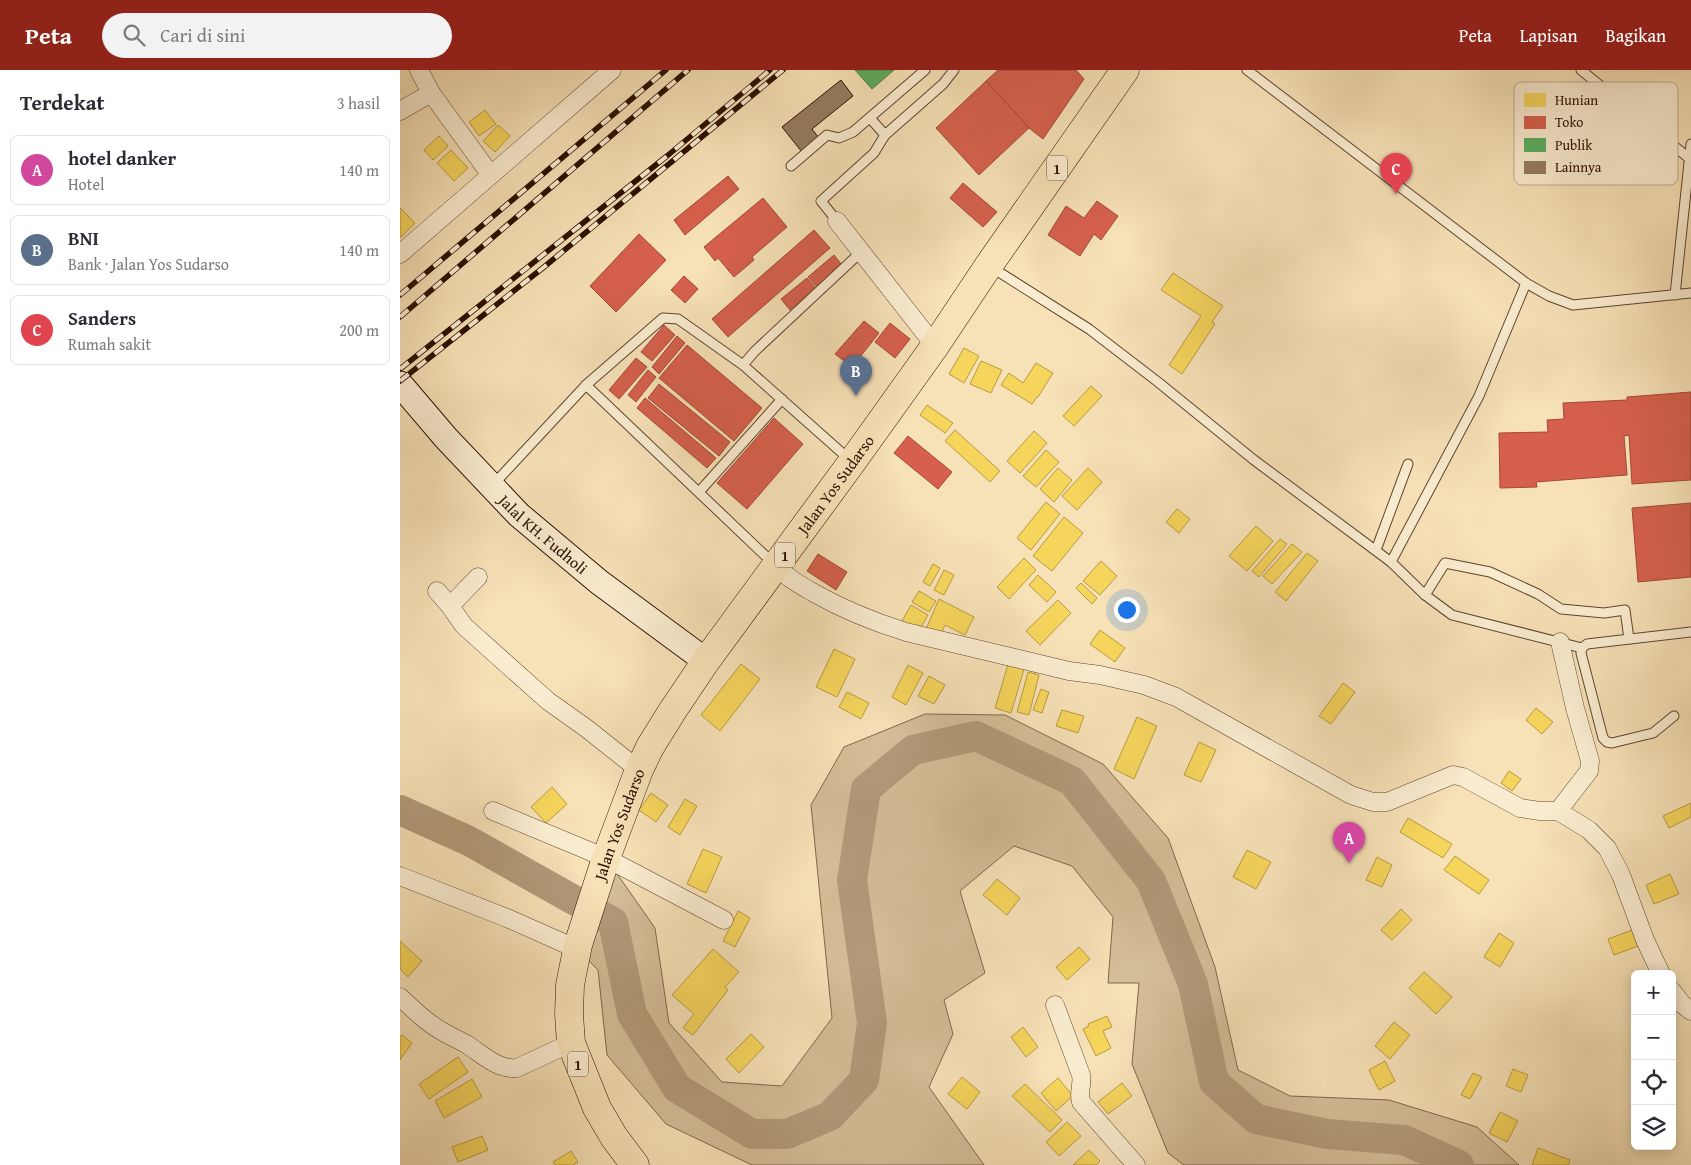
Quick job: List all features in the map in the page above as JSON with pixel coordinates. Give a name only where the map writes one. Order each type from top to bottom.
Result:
[{"type":"highway","name":"Jalan Yos Sudarso","points":[[577,947],[605,860],[639,770],[668,717],[706,661],[777,566],[935,346],[1125,70]]},
{"type":"highway","name":"1","points":[[577,947],[570,985],[568,1014],[571,1043],[597,1108],[614,1137],[635,1165]]},
{"type":"main road","name":"Jalal KH. Fudholi","points":[[400,384],[446,438],[519,515],[598,582],[706,661]]},
{"type":"street","points":[[419,70],[431,93],[490,174]]},
{"type":"street","points":[[400,254],[606,72]]},
{"type":"street","points":[[400,111],[431,93]]},
{"type":"street","points":[[837,221],[935,346]]},
{"type":"street","points":[[777,566],[793,581],[826,600],[860,616],[906,632],[1068,671],[1100,675],[1144,685],[1176,697],[1351,795],[1373,802],[1387,802],[1453,775],[1463,777],[1520,808],[1558,812],[1589,830],[1607,848],[1621,875],[1645,940],[1660,970]]},
{"type":"street","points":[[450,606],[478,577]]},
{"type":"street","points":[[438,591],[464,626],[548,701],[639,770]]},
{"type":"street","points":[[1558,812],[1590,771],[1590,761],[1575,708],[1560,642]]},
{"type":"street","points":[[493,811],[605,860],[724,920]]},
{"type":"street","points":[[400,876],[577,947]]},
{"type":"street","points":[[400,996],[416,1012],[444,1033],[464,1043],[498,1066],[507,1069],[517,1068],[571,1043]]},
{"type":"street","points":[[1676,996],[1691,1011]]},
{"type":"street","points":[[1055,1005],[1082,1074],[1079,1096],[1081,1102],[1136,1165]]},
{"type":"lane","points":[[791,166],[827,135],[839,138],[853,132],[925,70]]},
{"type":"lane","points":[[837,221],[821,201],[874,153],[885,135],[942,84],[954,70]]},
{"type":"lane","points":[[1247,70],[1526,283],[1549,296],[1573,305],[1691,293]]},
{"type":"lane","points":[[1581,70],[1596,82]]},
{"type":"lane","points":[[870,118],[885,135]]},
{"type":"lane","points":[[1675,295],[1691,144]]},
{"type":"lane","points":[[1678,149],[1690,159]]},
{"type":"lane","points":[[743,365],[755,351],[861,252]]},
{"type":"lane","points":[[989,265],[1089,330],[1158,382],[1254,460],[1376,550],[1425,595],[1452,615],[1582,648]]},
{"type":"lane","points":[[1391,562],[1478,396],[1526,283]]},
{"type":"lane","points":[[492,486],[586,385],[663,318],[678,319],[743,365],[852,462]]},
{"type":"lane","points":[[586,385],[777,566]]},
{"type":"lane","points":[[699,492],[782,399]]},
{"type":"lane","points":[[1376,550],[1408,464]]},
{"type":"lane","points":[[1425,595],[1445,563],[1490,572],[1538,594],[1561,609],[1604,613],[1625,610],[1629,639]]},
{"type":"lane","points":[[1674,716],[1653,733],[1612,743],[1607,742],[1603,738],[1581,653],[1582,648],[1587,644],[1691,632]]},
{"type":"shaded area","points":[[925,714],[1005,715],[1103,764],[1168,838],[1215,967],[1238,1070],[1290,1096],[1389,1100],[1477,1127],[1519,1165],[1184,1165],[1168,1153],[1132,1064],[1139,983],[1108,983],[1113,917],[1072,866],[1014,846],[960,891],[985,973],[944,1000],[953,1034],[929,1087],[984,1165],[752,1165],[666,1124],[607,1055],[598,970],[577,949],[606,858],[655,928],[669,1023],[722,1082],[782,1086],[832,1018],[811,805],[844,747]]},
{"type":"building: Hunian","points":[[485,110],[496,124],[479,136],[469,122]]},
{"type":"building: Hunian","points":[[498,125],[510,136],[495,152],[483,141]]},
{"type":"building: Hunian","points":[[439,136],[448,146],[433,160],[424,150]]},
{"type":"building: Hunian","points":[[451,150],[468,168],[454,181],[437,163]]},
{"type":"building: Hunian","points":[[400,208],[415,223],[400,238]]},
{"type":"building: Hunian","points":[[1173,273],[1223,306],[1212,322],[1215,324],[1182,374],[1169,365],[1201,316],[1161,290]]},
{"type":"building: Hunian","points":[[964,348],[979,356],[964,383],[949,374]]},
{"type":"building: Hunian","points":[[981,361],[1002,370],[991,393],[970,384]]},
{"type":"building: Hunian","points":[[1036,363],[1053,373],[1032,404],[1001,385],[1009,373],[1023,383]]},
{"type":"building: Hunian","points":[[1091,386],[1102,396],[1074,426],[1063,416]]},
{"type":"building: Hunian","points":[[927,405],[953,423],[945,433],[920,415]]},
{"type":"building: Hunian","points":[[955,430],[1000,471],[990,482],[945,441]]},
{"type":"building: Hunian","points":[[1034,431],[1047,443],[1020,473],[1007,461]]},
{"type":"building: Hunian","points":[[1046,450],[1059,462],[1036,487],[1023,476]]},
{"type":"building: Hunian","points":[[1058,468],[1072,480],[1054,502],[1040,489]]},
{"type":"building: Hunian","points":[[1088,468],[1102,482],[1077,510],[1062,496]]},
{"type":"building: Hunian","points":[[1046,502],[1060,514],[1031,550],[1017,538]]},
{"type":"building: Hunian","points":[[1177,509],[1190,519],[1179,533],[1166,522]]},
{"type":"building: Hunian","points":[[1064,517],[1083,533],[1052,571],[1033,556]]},
{"type":"building: Hunian","points":[[1256,526],[1273,541],[1247,571],[1229,556]]},
{"type":"building: Hunian","points":[[1280,539],[1287,544],[1259,577],[1252,571]]},
{"type":"building: Hunian","points":[[1292,544],[1302,552],[1272,584],[1263,576]]},
{"type":"building: Hunian","points":[[1307,553],[1318,561],[1286,601],[1275,592]]},
{"type":"building: Hunian","points":[[1024,558],[1036,570],[1009,599],[997,587]]},
{"type":"building: Hunian","points":[[1101,561],[1117,576],[1100,595],[1083,581]]},
{"type":"building: Hunian","points":[[933,564],[940,568],[930,586],[923,582]]},
{"type":"building: Hunian","points":[[944,570],[954,575],[944,595],[934,590]]},
{"type":"building: Hunian","points":[[1038,575],[1056,592],[1047,602],[1029,585]]},
{"type":"building: Hunian","points":[[1081,583],[1097,598],[1092,604],[1076,588]]},
{"type":"building: Hunian","points":[[919,591],[936,601],[929,612],[912,602]]},
{"type":"building: Hunian","points":[[939,599],[974,617],[965,635],[945,625],[940,636],[926,629]]},
{"type":"building: Hunian","points":[[1058,600],[1071,613],[1040,645],[1026,631]]},
{"type":"building: Hunian","points":[[911,605],[928,615],[919,631],[902,621]]},
{"type":"building: Hunian","points":[[1100,630],[1125,648],[1115,662],[1090,644]]},
{"type":"building: Hunian","points":[[834,649],[855,659],[837,697],[816,687]]},
{"type":"building: Hunian","points":[[1009,661],[1025,666],[1011,713],[995,708]]},
{"type":"building: Hunian","points":[[741,664],[760,679],[720,731],[701,715]]},
{"type":"building: Hunian","points":[[908,665],[923,673],[906,705],[892,697]]},
{"type":"building: Hunian","points":[[1028,672],[1039,675],[1029,715],[1017,712]]},
{"type":"building: Hunian","points":[[929,676],[945,685],[934,704],[918,696]]},
{"type":"building: Hunian","points":[[1343,683],[1355,692],[1331,724],[1319,716]]},
{"type":"building: Hunian","points":[[1041,689],[1049,692],[1042,713],[1033,710]]},
{"type":"building: Hunian","points":[[847,692],[869,703],[861,719],[839,707]]},
{"type":"building: Hunian","points":[[1536,708],[1553,722],[1542,734],[1526,720]]},
{"type":"building: Hunian","points":[[1062,710],[1084,716],[1078,733],[1056,726]]},
{"type":"building: Hunian","points":[[1137,717],[1157,726],[1134,779],[1114,769]]},
{"type":"building: Hunian","points":[[1199,742],[1216,750],[1201,782],[1184,775]]},
{"type":"building: Hunian","points":[[1509,771],[1521,779],[1512,791],[1501,783]]},
{"type":"building: Hunian","points":[[552,787],[567,804],[546,823],[531,807]]},
{"type":"building: Hunian","points":[[651,793],[668,805],[656,822],[639,810]]},
{"type":"building: Hunian","points":[[685,799],[697,806],[680,835],[668,827]]},
{"type":"building: Hunian","points":[[1691,803],[1691,817],[1669,828],[1663,816]]},
{"type":"building: Hunian","points":[[1408,818],[1452,844],[1443,858],[1400,832]]},
{"type":"building: Hunian","points":[[703,849],[722,857],[706,893],[687,884]]},
{"type":"building: Hunian","points":[[1247,850],[1271,862],[1256,889],[1233,877]]},
{"type":"building: Hunian","points":[[1455,856],[1489,880],[1479,894],[1444,870]]},
{"type":"building: Hunian","points":[[1377,857],[1392,865],[1382,887],[1366,880]]},
{"type":"building: Hunian","points":[[1670,874],[1679,894],[1654,904],[1646,885]]},
{"type":"building: Hunian","points":[[997,879],[1020,898],[1007,915],[983,895]]},
{"type":"building: Hunian","points":[[1401,909],[1412,920],[1392,940],[1381,930]]},
{"type":"building: Hunian","points":[[738,911],[750,918],[735,947],[723,941]]},
{"type":"building: Hunian","points":[[1632,930],[1638,946],[1614,955],[1608,939]]},
{"type":"building: Hunian","points":[[1499,933],[1514,943],[1500,967],[1484,957]]},
{"type":"building: Hunian","points":[[400,941],[422,961],[408,977],[400,969]]},
{"type":"building: Hunian","points":[[1079,947],[1090,959],[1067,980],[1056,967]]},
{"type":"building: Hunian","points":[[713,949],[739,972],[725,987],[728,990],[693,1035],[683,1028],[694,1014],[672,995]]},
{"type":"building: Hunian","points":[[1424,972],[1452,997],[1436,1014],[1409,988]]},
{"type":"building: Hunian","points":[[1107,1016],[1112,1027],[1103,1031],[1111,1048],[1096,1056],[1083,1029],[1089,1026],[1088,1024]]},
{"type":"building: Hunian","points":[[1394,1022],[1410,1035],[1390,1059],[1375,1046]]},
{"type":"building: Hunian","points":[[1023,1027],[1038,1047],[1026,1057],[1011,1037]]},
{"type":"building: Hunian","points":[[751,1034],[764,1047],[739,1073],[726,1059]]},
{"type":"building: Hunian","points":[[402,1035],[412,1043],[400,1060],[400,1037]]},
{"type":"building: Hunian","points":[[458,1057],[468,1072],[429,1099],[419,1084]]},
{"type":"building: Hunian","points":[[1385,1061],[1395,1081],[1379,1090],[1369,1070]]},
{"type":"building: Hunian","points":[[1513,1069],[1528,1075],[1521,1092],[1506,1086]]},
{"type":"building: Hunian","points":[[1473,1073],[1482,1077],[1470,1099],[1461,1095]]},
{"type":"building: Hunian","points":[[962,1077],[980,1092],[967,1109],[948,1094]]},
{"type":"building: Hunian","points":[[1058,1078],[1073,1096],[1056,1111],[1041,1093]]},
{"type":"building: Hunian","points":[[472,1079],[482,1097],[444,1118],[435,1101]]},
{"type":"building: Hunian","points":[[1122,1083],[1132,1096],[1108,1114],[1098,1102]]},
{"type":"building: Hunian","points":[[1025,1084],[1062,1120],[1050,1132],[1012,1096]]},
{"type":"building: Hunian","points":[[1500,1112],[1518,1121],[1507,1142],[1489,1133]]},
{"type":"building: Hunian","points":[[1067,1122],[1081,1136],[1059,1156],[1046,1142]]},
{"type":"building: Hunian","points":[[482,1136],[488,1150],[458,1162],[452,1147]]},
{"type":"building: Hunian","points":[[1538,1148],[1570,1160],[1568,1165],[1532,1165]]},
{"type":"building: Hunian","points":[[1089,1150],[1100,1161],[1096,1165],[1073,1165]]},
{"type":"building: Hunian","points":[[571,1151],[578,1162],[573,1165],[555,1165],[553,1162]]},
{"type":"building: Toko","points":[[998,70],[1076,70],[1084,79],[1043,139],[1029,128],[986,81]]},
{"type":"building: Toko","points":[[986,81],[1029,128],[979,175],[936,128]]},
{"type":"building: Toko","points":[[728,176],[739,189],[685,235],[674,220]]},
{"type":"building: Toko","points":[[963,183],[997,212],[983,227],[950,198]]},
{"type":"building: Toko","points":[[763,198],[787,227],[752,257],[754,260],[734,277],[718,258],[715,261],[704,247]]},
{"type":"building: Toko","points":[[1097,201],[1118,216],[1101,240],[1094,234],[1080,256],[1048,235],[1066,206],[1084,218]]},
{"type":"building: Toko","points":[[814,230],[830,248],[728,337],[712,319]]},
{"type":"building: Toko","points":[[639,234],[666,260],[616,312],[590,286]]},
{"type":"building: Toko","points":[[834,255],[842,265],[817,287],[808,277]]},
{"type":"building: Toko","points":[[684,276],[698,289],[685,303],[671,290]]},
{"type":"building: Toko","points":[[807,278],[816,288],[790,310],[781,299]]},
{"type":"building: Toko","points":[[864,321],[879,333],[852,367],[835,354]]},
{"type":"building: Toko","points":[[890,323],[910,339],[895,358],[875,342]]},
{"type":"building: Toko","points":[[664,325],[675,335],[652,361],[641,352]]},
{"type":"building: Toko","points":[[677,336],[685,343],[659,374],[652,367]]},
{"type":"building: Toko","points":[[687,345],[762,408],[734,441],[659,378]]},
{"type":"building: Toko","points":[[636,358],[647,367],[619,399],[609,390]]},
{"type":"building: Toko","points":[[648,370],[656,377],[636,402],[628,395]]},
{"type":"building: Toko","points":[[659,384],[730,442],[719,456],[648,398]]},
{"type":"building: Toko","points":[[1691,392],[1691,480],[1632,484],[1629,435],[1624,436],[1627,475],[1536,482],[1537,487],[1500,488],[1499,433],[1548,432],[1547,420],[1564,419],[1563,403],[1627,400],[1627,397]]},
{"type":"building: Toko","points":[[645,398],[716,458],[707,468],[637,408]]},
{"type":"building: Toko","points":[[774,418],[803,444],[747,509],[717,483]]},
{"type":"building: Toko","points":[[908,436],[952,472],[938,489],[894,453]]},
{"type":"building: Toko","points":[[1691,503],[1691,577],[1638,582],[1632,508]]},
{"type":"building: Toko","points":[[818,554],[847,572],[836,590],[807,571]]},
{"type":"building: Publik","points":[[855,70],[894,70],[872,89]]},
{"type":"building: Lainnya","points":[[841,80],[853,96],[812,129],[819,138],[802,152],[782,127]]},
{"type":"waterway","points":[[400,810],[469,841],[613,922],[632,1014],[677,1088],[752,1134],[787,1134],[830,1116],[864,1080],[872,1023],[852,880],[866,789],[913,750],[976,736],[1072,781],[1151,881],[1193,984],[1214,1082],[1256,1119],[1327,1134],[1404,1140],[1459,1165]]},
{"type":"railway","points":[[400,295],[666,70]]},
{"type":"railway","points":[[400,317],[688,70]]},
{"type":"railway","points":[[400,369],[667,156],[770,70]]},
{"type":"railway","points":[[400,381],[544,267],[783,70]]},
{"type":"place","name":"Sanders","points":[[1396,194]]},
{"type":"place","name":"BNI","points":[[856,396]]},
{"type":"place","name":"hotel danker","points":[[1349,863]]}]
